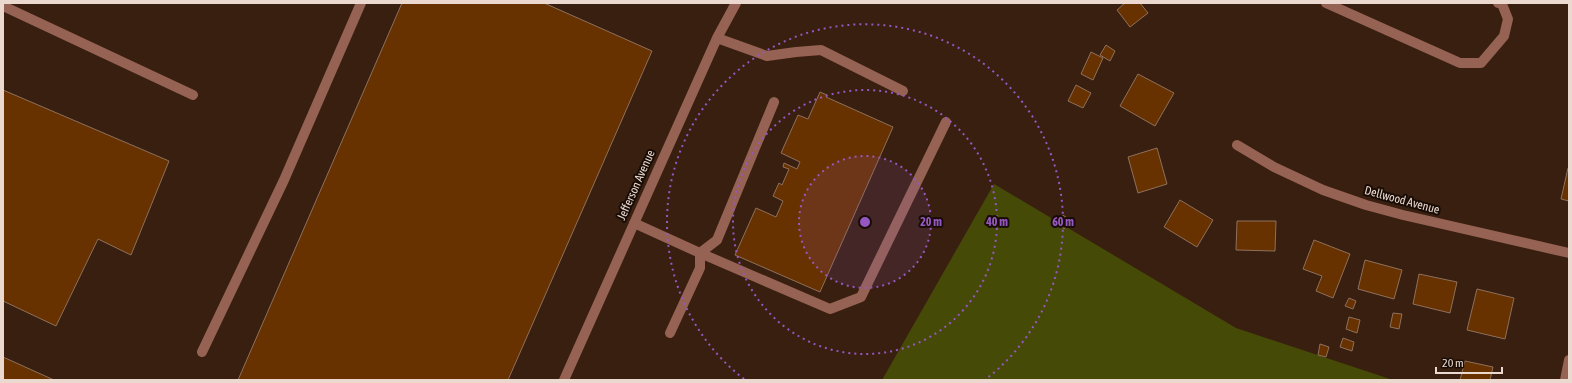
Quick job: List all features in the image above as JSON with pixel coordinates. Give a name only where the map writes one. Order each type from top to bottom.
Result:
[{"type":"street","points":[[202,352],[284,180],[361,3]]},
{"type":"street","name":"Jefferson Avenue","points":[[564,380],[717,38],[736,3]]},
{"type":"street","points":[[1326,3],[1460,63],[1481,63],[1504,36],[1508,18],[1502,4],[1498,3]]},
{"type":"street","points":[[3,6],[193,95]]},
{"type":"street","points":[[717,38],[767,56],[821,50],[903,91]]},
{"type":"street","points":[[700,253],[717,240],[774,102]]},
{"type":"street","points":[[634,223],[830,309],[861,297],[946,122]]},
{"type":"street","name":"Dellwood Avenue","points":[[1237,145],[1274,167],[1323,190],[1366,205],[1403,215],[1569,253]]},
{"type":"street","points":[[670,334],[700,268],[700,253]]},
{"type":"street","points":[[1565,380],[1569,360]]},
{"type":"shaded area","points":[[994,184],[1236,328],[1393,380],[882,380]]},
{"type":"building","points":[[402,3],[544,3],[652,51],[508,380],[238,380]]},
{"type":"building","points":[[1125,3],[1140,3],[1148,13],[1130,27],[1117,10]]},
{"type":"building","points":[[1106,45],[1115,51],[1110,61],[1100,55]]},
{"type":"building","points":[[1091,52],[1103,58],[1093,80],[1081,74]]},
{"type":"building","points":[[1138,74],[1174,93],[1155,126],[1120,106]]},
{"type":"building","points":[[1076,85],[1091,93],[1083,108],[1068,101]]},
{"type":"building","points":[[3,90],[169,161],[131,255],[98,239],[56,326],[3,301]]},
{"type":"building","points":[[820,92],[827,95],[826,97],[893,127],[820,292],[735,255],[756,208],[776,217],[783,201],[773,196],[779,183],[782,185],[789,169],[783,167],[784,163],[797,169],[800,162],[781,153],[798,115],[808,119]]},
{"type":"building","points":[[1157,148],[1167,184],[1138,193],[1128,157]]},
{"type":"building","points":[[1569,168],[1569,201],[1561,199]]},
{"type":"building","points":[[1180,200],[1213,220],[1197,247],[1164,227]]},
{"type":"building","points":[[1063,215],[1071,221],[1064,229],[1057,223]]},
{"type":"building","points":[[1237,221],[1276,221],[1275,251],[1236,250]]},
{"type":"building","points":[[1314,240],[1350,254],[1333,298],[1316,291],[1322,276],[1303,269]]},
{"type":"building","points":[[1365,260],[1402,270],[1394,299],[1358,289]]},
{"type":"building","points":[[1419,274],[1457,282],[1450,313],[1413,304]]},
{"type":"building","points":[[1477,289],[1514,298],[1505,339],[1467,330]]},
{"type":"building","points":[[1349,298],[1356,301],[1353,309],[1345,306]]},
{"type":"building","points":[[1393,313],[1402,314],[1399,329],[1390,327]]},
{"type":"building","points":[[1349,317],[1360,320],[1357,333],[1346,329]]},
{"type":"building","points":[[1343,338],[1354,342],[1352,351],[1340,347]]},
{"type":"building","points":[[1320,344],[1329,347],[1326,357],[1318,355]]},
{"type":"building","points":[[3,357],[54,380],[3,380]]},
{"type":"building","points":[[1465,361],[1493,367],[1490,380],[1460,380]]}]
